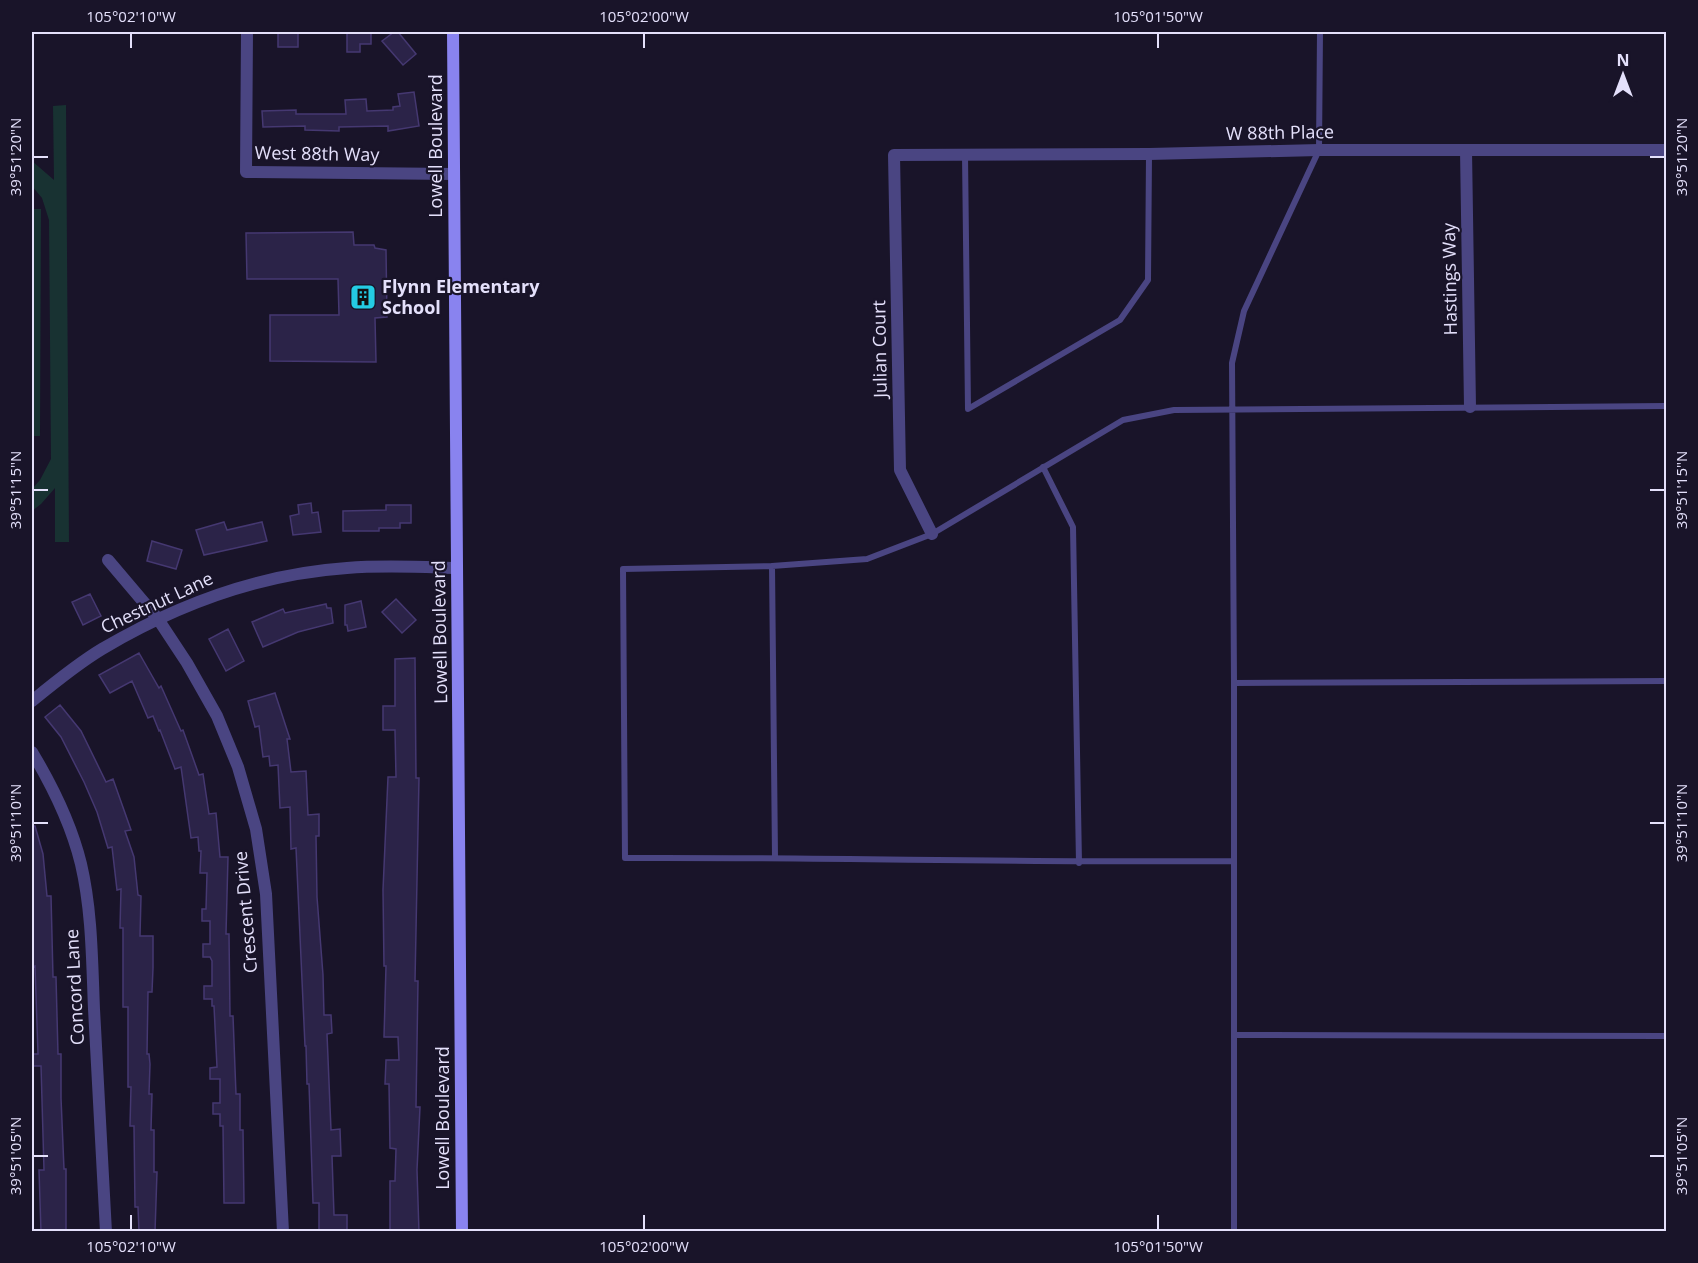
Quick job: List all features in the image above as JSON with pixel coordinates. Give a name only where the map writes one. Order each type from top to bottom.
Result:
[{"type":"street","name":"West 88th Way","points":[[247,32],[246,172],[454,174]]},
{"type":"street","name":"Lowell Boulevard","points":[[453,32],[462,1232]]},
{"type":"street","name":"W 88th Place","points":[[894,155],[1149,154],[1319,150],[1666,150]]},
{"type":"street","name":"Hastings Way","points":[[1466,150],[1470,407]]},
{"type":"street","name":"Julian Court","points":[[894,155],[900,470],[932,534]]},
{"type":"street","name":"Crescent Drive","points":[[108,560],[158,619],[187,663],[217,716],[238,767],[261,853],[266,894],[283,1232]]},
{"type":"street","name":"Chestnut Lane","points":[[32,701],[101,649],[158,619],[218,593],[320,570],[380,567],[458,568]]},
{"type":"street","name":"Concord Lane","points":[[32,752],[53,787],[69,825],[81,863],[85,886],[91,954],[106,1232]]},
{"type":"lane","points":[[1234,1232],[1232,363],[1244,311],[1319,150],[1320,32]]},
{"type":"lane","points":[[965,155],[968,409],[1120,320],[1148,280],[1149,154]]},
{"type":"lane","points":[[1233,861],[1079,863],[775,857],[625,858],[623,568],[772,566],[867,559],[932,534],[1123,420],[1174,410],[1666,406]]},
{"type":"lane","points":[[1042,467],[1073,527],[1079,863]]},
{"type":"lane","points":[[772,566],[775,857]]},
{"type":"lane","points":[[1234,683],[1666,681]]},
{"type":"lane","points":[[1234,1035],[1666,1036]]},
{"type":"green space","points":[[66,105],[69,542],[55,542],[55,488],[32,511],[32,489],[40,480],[51,459],[49,220],[42,198],[32,186],[32,161],[54,180],[53,106]]},
{"type":"green space","points":[[32,209],[41,209],[40,436],[32,436]]},
{"type":"building","points":[[278,32],[298,32],[298,47],[278,47]]},
{"type":"building","points":[[347,32],[371,32],[371,44],[360,44],[360,52],[347,52]]},
{"type":"building","points":[[394,32],[398,32],[416,54],[403,65],[382,41]]},
{"type":"building","points":[[414,92],[419,126],[388,131],[388,126],[339,127],[339,131],[305,130],[305,126],[263,127],[262,111],[296,110],[296,114],[346,114],[345,100],[366,99],[367,111],[393,110],[393,107],[400,106],[398,94]]},
{"type":"building","name":"Flynn Elementary School","points":[[353,232],[354,245],[374,245],[375,248],[386,250],[387,317],[375,318],[376,362],[270,361],[270,315],[339,315],[338,279],[247,279],[246,233]]},
{"type":"building","points":[[311,503],[312,513],[318,512],[321,532],[293,535],[290,516],[299,514],[298,505]]},
{"type":"building","points":[[386,505],[411,505],[411,523],[400,523],[400,528],[379,528],[379,531],[343,531],[343,511],[386,510]]},
{"type":"building","points":[[224,522],[227,530],[262,522],[267,541],[204,555],[196,530]]},
{"type":"building","points":[[152,541],[182,550],[176,569],[147,561]]},
{"type":"building","points":[[90,594],[101,616],[83,625],[72,602]]},
{"type":"building","points":[[396,599],[416,620],[402,633],[382,612]]},
{"type":"building","points":[[361,601],[366,627],[348,631],[345,625],[345,605]]},
{"type":"building","points":[[326,604],[327,608],[331,608],[333,623],[298,632],[263,647],[252,622],[283,609],[285,613]]},
{"type":"building","points":[[228,629],[244,661],[226,671],[209,639]]},
{"type":"building","points":[[139,653],[159,688],[161,686],[181,731],[183,730],[199,775],[203,774],[209,814],[216,813],[220,857],[228,857],[226,934],[229,934],[230,1016],[233,1016],[236,1094],[240,1094],[240,1130],[243,1130],[244,1203],[224,1203],[223,1126],[220,1126],[220,1114],[213,1114],[213,1103],[220,1103],[220,1079],[210,1079],[210,1068],[217,1067],[214,1006],[212,1006],[212,999],[204,999],[204,986],[212,986],[212,961],[210,957],[203,957],[203,944],[210,944],[210,921],[202,921],[202,909],[206,909],[207,873],[200,873],[201,851],[199,851],[198,837],[191,838],[181,767],[175,769],[160,730],[153,716],[148,718],[132,681],[110,693],[99,675]]},
{"type":"building","points":[[415,658],[416,778],[419,778],[415,981],[418,981],[416,1107],[420,1107],[417,1170],[419,1232],[390,1232],[390,1181],[395,1181],[396,1149],[390,1148],[389,1084],[385,1084],[386,1060],[399,1060],[398,1037],[384,1037],[386,966],[384,966],[383,890],[388,777],[396,777],[395,730],[383,730],[383,706],[395,706],[395,659]]},
{"type":"building","points":[[275,693],[290,739],[287,739],[291,772],[306,771],[308,815],[319,814],[319,836],[316,836],[317,897],[324,1015],[331,1015],[332,1033],[327,1034],[331,1130],[340,1129],[341,1156],[332,1156],[334,1215],[347,1215],[347,1232],[319,1232],[319,1203],[313,1203],[296,848],[291,849],[290,807],[280,808],[278,765],[270,766],[269,756],[263,757],[259,726],[255,727],[248,701]]},
{"type":"building","points":[[60,705],[81,731],[106,782],[113,779],[131,830],[125,831],[134,857],[138,895],[141,896],[140,936],[153,936],[152,992],[148,992],[147,1054],[149,1054],[150,1064],[149,1094],[152,1094],[151,1130],[154,1130],[154,1172],[157,1172],[155,1232],[139,1232],[138,1207],[135,1207],[134,1126],[130,1126],[131,1087],[128,1087],[128,1007],[123,1007],[121,889],[117,890],[112,847],[108,848],[97,812],[84,782],[61,737],[45,717]]},
{"type":"building","points":[[32,826],[35,826],[43,854],[47,896],[51,896],[53,977],[56,977],[58,1054],[61,1054],[66,1232],[41,1232],[39,1170],[44,1170],[41,1066],[32,1066],[32,1054],[38,1054],[35,966],[33,967],[32,955]]},
{"type":"place","name":"Flynn Elementary School","points":[[363,297]]}]
